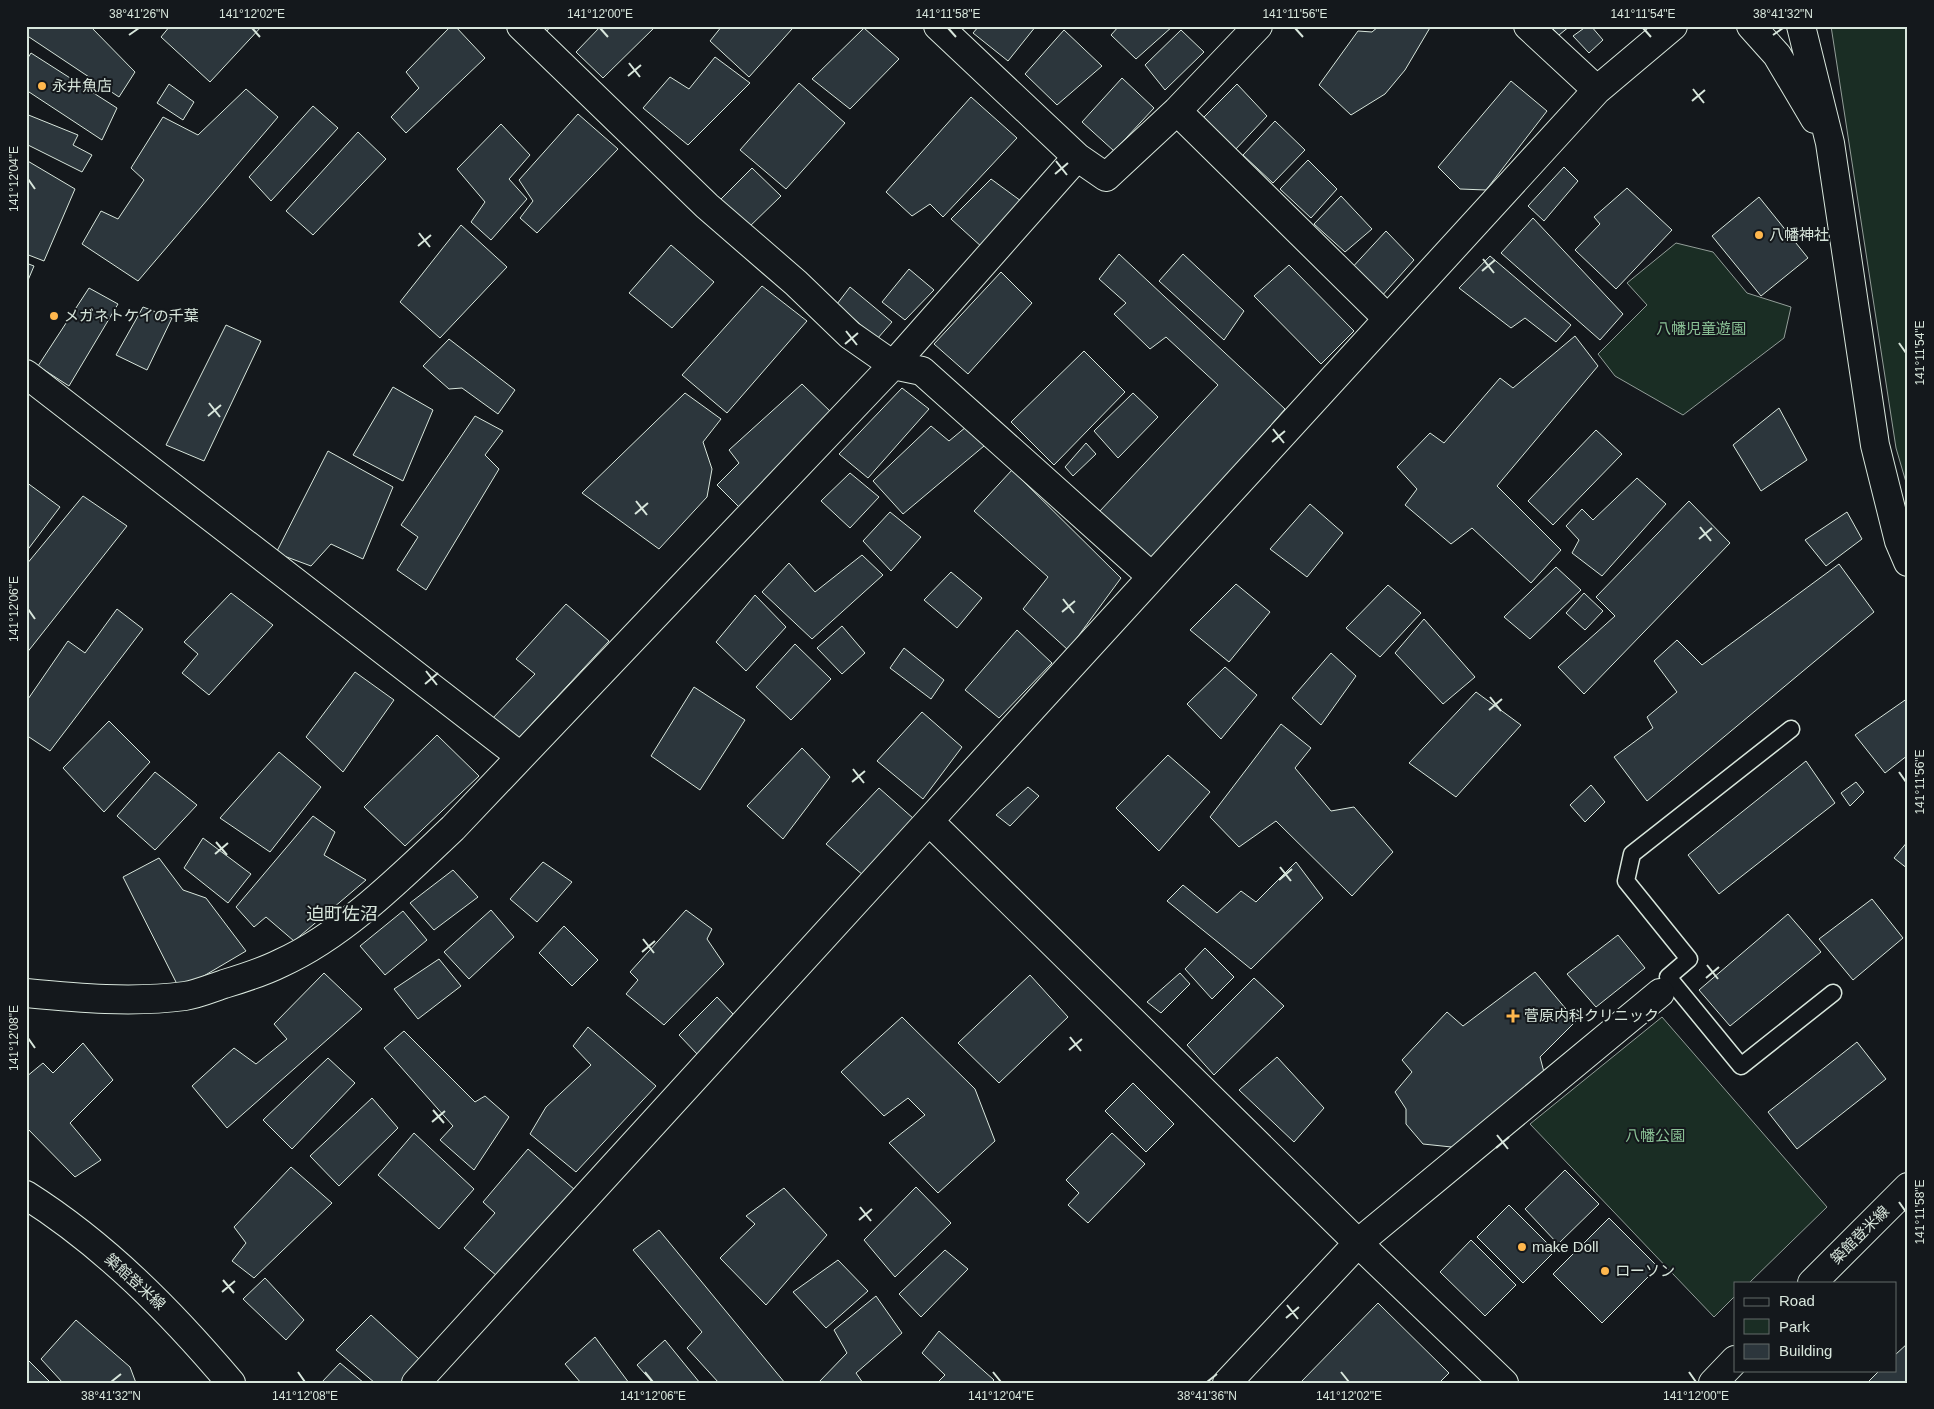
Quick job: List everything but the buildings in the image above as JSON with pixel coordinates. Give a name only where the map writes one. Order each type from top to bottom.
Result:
[{"type":"street","points":[[521,26],[707,206],[796,283],[850,335],[893,365],[922,371],[1151,576]]},
{"type":"street","points":[[938,26],[1077,157],[1106,176],[1177,111],[1258,26]]},
{"type":"street","points":[[1528,26],[1597,90]]},
{"type":"street","points":[[416,1383],[1151,576],[1597,90],[1673,26]]},
{"type":"street","points":[[1751,26],[1777,55],[1830,144]]},
{"type":"street","points":[[1801,26],[1830,144],[1875,445],[1900,541],[1908,562]]},
{"type":"street","points":[[1177,111],[1387,318]]},
{"type":"street","points":[[26,993],[73,998],[142,1000],[187,996],[282,963],[322,940],[396,882],[453,828],[893,365],[1077,157]]},
{"type":"street","points":[[26,374],[520,756]]},
{"type":"street","points":[[929,821],[1358,1243],[1504,1383]]},
{"type":"street","points":[[1227,1383],[1358,1243],[1666,988]]},
{"type":"street","name":"築館登米線","points":[[1813,1282],[1908,1187]]},
{"type":"street","name":"築館登米線","points":[[26,1195],[51,1211],[126,1270],[188,1332],[231,1383]]},
{"type":"street","points":[[1712,1383],[1734,1361]]},
{"type":"lane","points":[[1791,729],[1632,854],[1626,881],[1689,959],[1668,977],[1666,988],[1740,1066],[1833,993]]},
{"type":"green space","points":[[1831,26],[1908,26],[1908,489],[1896,448]]},
{"type":"green space","name":"八幡児童遊園","points":[[1676,243],[1713,252],[1747,293],[1791,307],[1784,338],[1683,415],[1615,376],[1598,354],[1647,305],[1627,283]]},
{"type":"green space","name":"八幡公園","points":[[1662,1017],[1827,1207],[1750,1282],[1734,1282],[1734,1297],[1714,1317],[1530,1124]]},
{"type":"place","name":"永井魚店","points":[[42,86]]},
{"type":"place","name":"八幡神社","points":[[1759,235]]},
{"type":"place","name":"メガネトケイの千葉","points":[[54,316]]},
{"type":"place","name":"菅原内科クリニック","points":[[1513,1016]]},
{"type":"place","name":"make Doll","points":[[1522,1247]]},
{"type":"place","name":"ローソン","points":[[1605,1271]]},
{"type":"district","name":"迫町佐沼","points":[[342,914]]}]
